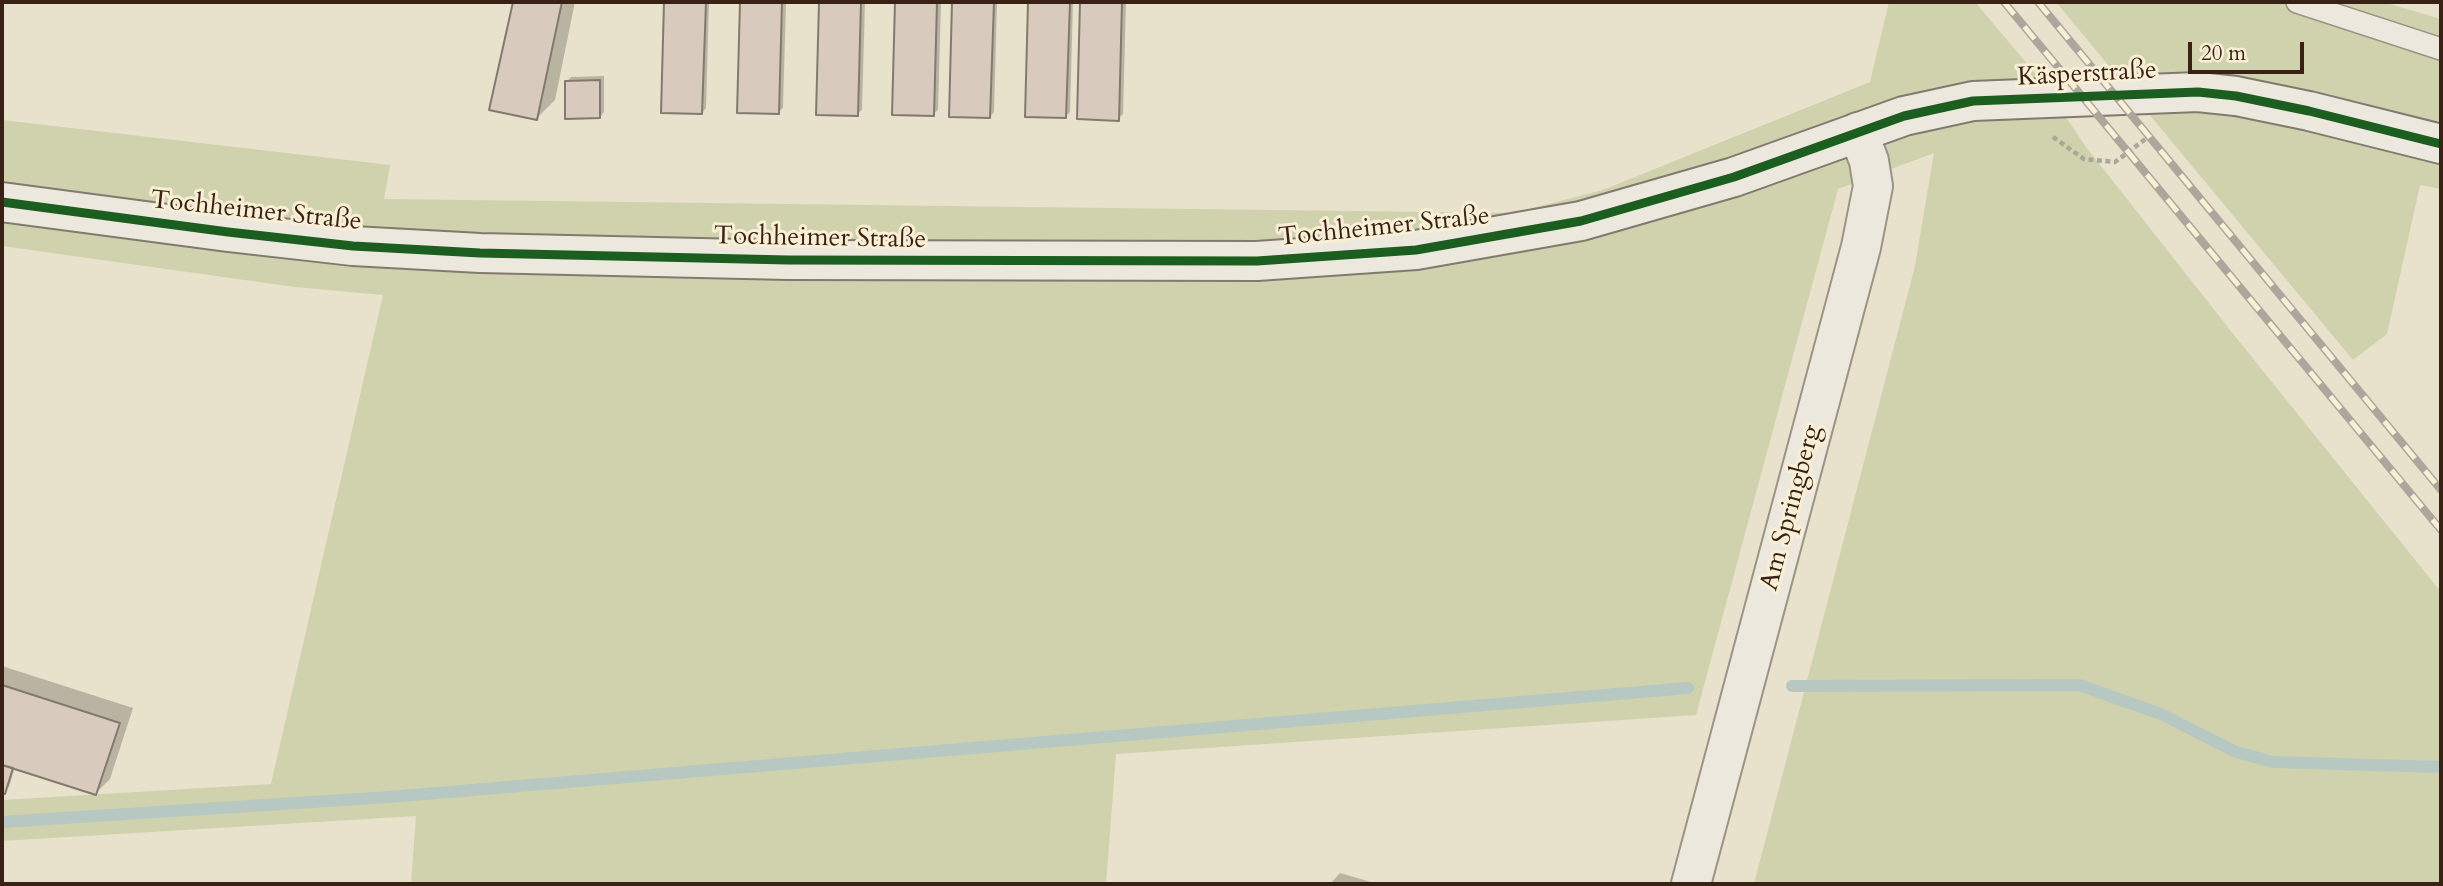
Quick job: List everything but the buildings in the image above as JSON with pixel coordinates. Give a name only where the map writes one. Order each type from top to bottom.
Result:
[{"type":"main road","name":"Käsperstraße","points":[[1636,207],[1734,177],[1858,132],[1928,110],[1973,101],[2198,92],[2273,103],[2441,144]]},
{"type":"main road","name":"Am Springberg","points":[[1691,884],[1861,247],[1873,186],[1869,161],[1858,132]]},
{"type":"main road","name":"Tochheimer Straße","points":[[2,202],[283,238],[480,253],[762,260],[1118,263],[1257,261],[1416,250],[1493,239],[1636,207]]},
{"type":"lane","points":[[2297,2],[2441,49]]},
{"type":"green space","points":[[1889,2],[1975,2],[2040,79],[2086,147],[2441,592],[2441,884],[1754,884],[1915,266],[1934,153],[1838,189],[1696,715],[1116,754],[1106,884],[411,884],[416,816],[2,841],[2,800],[271,784],[383,295],[295,287],[2,246],[2,120],[390,165],[384,199],[1513,213],[1603,190],[1870,82]]},
{"type":"green space","points":[[2056,2],[2383,2],[2441,19],[2441,189],[2420,185],[2387,334],[2353,360]]},
{"type":"waterway","points":[[1792,686],[2079,685],[2161,714],[2236,752],[2273,762],[2441,767]]},
{"type":"waterway","points":[[2,822],[389,797],[1688,688]]},
{"type":"railway","points":[[2004,2],[2441,530]]},
{"type":"railway","points":[[2038,2],[2441,490]]},
{"type":"cycle path","points":[[2,202],[353,246],[480,253],[788,260],[1257,261],[1416,250],[1581,221],[1734,177],[1904,116],[1973,101],[2198,92],[2236,96],[2309,111],[2441,144]]}]
